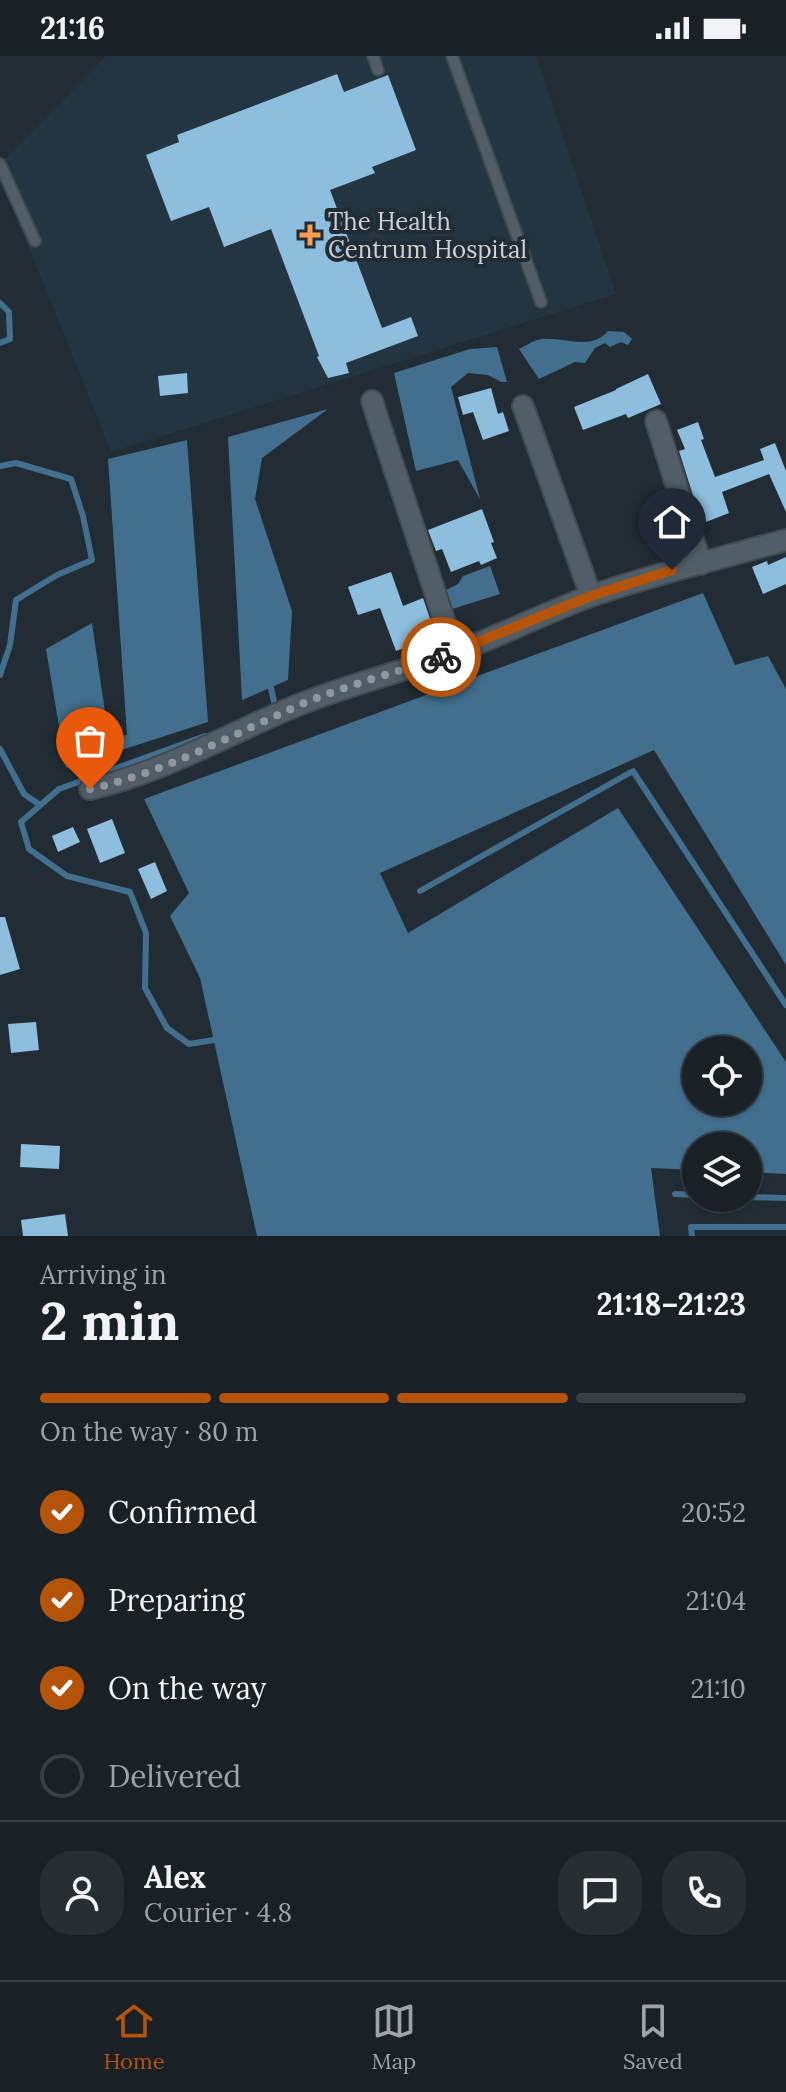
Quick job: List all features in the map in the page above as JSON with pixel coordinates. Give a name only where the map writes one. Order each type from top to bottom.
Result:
[{"type":"street","points":[[372,401],[455,653]]},
{"type":"street","points":[[523,406],[591,596]]},
{"type":"street","points":[[656,421],[701,564]]},
{"type":"street","points":[[90,789],[127,781],[160,769],[299,705],[455,653],[591,596],[672,570],[786,540]]},
{"type":"lane","points":[[373,56],[378,70]]},
{"type":"lane","points":[[452,56],[541,302]]},
{"type":"lane","points":[[0,164],[35,241]]},
{"type":"shaded area","name":"The Health Centrum Hospital","points":[[106,56],[536,56],[616,294],[111,452],[0,176],[0,164]]},
{"type":"water","points":[[608,331],[624,332],[632,339],[628,345],[621,342],[610,347],[605,343],[595,348],[585,363],[575,362],[539,379],[519,349],[546,339],[593,341]]},
{"type":"water","points":[[497,347],[507,382],[488,375],[468,373],[451,387],[480,499],[458,460],[416,471],[394,373],[470,349]]},
{"type":"water","points":[[328,409],[262,458],[255,499],[292,611],[288,680],[242,700],[228,437]]},
{"type":"water","points":[[187,440],[208,722],[66,768],[46,649],[92,623],[109,739],[127,735],[108,459]]},
{"type":"water","points":[[490,566],[500,594],[449,610],[442,592],[458,584],[463,576]]},
{"type":"water","points":[[703,593],[735,665],[768,656],[786,689],[786,965],[654,750],[380,873],[408,933],[618,808],[786,1062],[786,1174],[762,1173],[762,1132],[682,1132],[682,1169],[651,1168],[660,1236],[257,1236],[200,978],[170,916],[189,893],[144,799]]},
{"type":"building","name":"The Health Centrum Hospital","points":[[337,74],[344,92],[388,75],[416,150],[372,167],[375,173],[330,190],[382,328],[411,317],[418,336],[346,363],[349,373],[328,378],[317,357],[271,229],[224,247],[209,207],[171,221],[146,155],[179,142],[177,135]]},
{"type":"building","points":[[187,373],[188,393],[160,396],[158,376]]},
{"type":"building","points":[[648,374],[661,404],[628,418],[626,414],[583,430],[574,407]]},
{"type":"building","points":[[491,388],[498,414],[503,412],[509,431],[483,440],[473,412],[463,415],[458,397]]},
{"type":"building","points":[[698,422],[704,439],[701,440],[715,477],[764,460],[760,449],[775,443],[786,471],[786,512],[769,474],[722,492],[729,513],[706,522],[700,504],[696,505],[679,451],[685,449],[677,430]]},
{"type":"building","points":[[482,509],[497,558],[451,572],[442,549],[436,551],[428,530]]},
{"type":"building","points":[[786,557],[786,584],[763,594],[752,567],[767,561],[768,565]]},
{"type":"building","points":[[391,572],[403,606],[423,598],[436,636],[396,651],[380,608],[358,615],[348,587]]},
{"type":"building","points":[[112,819],[125,853],[100,863],[87,829]]},
{"type":"building","points":[[73,827],[80,842],[58,852],[52,836]]},
{"type":"building","points":[[155,862],[167,891],[151,899],[138,869]]},
{"type":"building","points":[[0,917],[5,917],[20,969],[0,975]]},
{"type":"building","points":[[36,1022],[39,1050],[11,1053],[8,1024]]},
{"type":"building","points":[[21,1144],[60,1146],[59,1169],[20,1167]]},
{"type":"building","points":[[65,1214],[68,1236],[23,1236],[21,1220]]},
{"type":"waterway","points":[[0,303],[9,312],[10,339],[0,343]]},
{"type":"waterway","points":[[0,466],[16,463],[71,479],[92,560],[57,575],[16,600],[10,645],[0,675]]},
{"type":"waterway","points":[[271,688],[276,711]]},
{"type":"waterway","points":[[205,736],[59,789],[21,822],[29,849],[67,876],[130,892],[146,933],[145,988],[167,1028],[189,1044],[214,1040]]},
{"type":"waterway","points":[[0,749],[24,794],[40,805]]},
{"type":"waterway","points":[[420,891],[633,771],[786,1005]]},
{"type":"waterway","points":[[675,1194],[682,1194]]},
{"type":"waterway","points":[[762,1197],[786,1198]]},
{"type":"waterway","points":[[692,1236],[691,1227],[786,1227]]},
{"type":"way so far","points":[[90,789],[127,781],[160,769],[299,705],[441,657]]},
{"type":"place","name":"The Health Centrum Hospital","points":[[310,235]]},
{"type":"route","points":[[441,657],[591,596],[672,570]]}]
